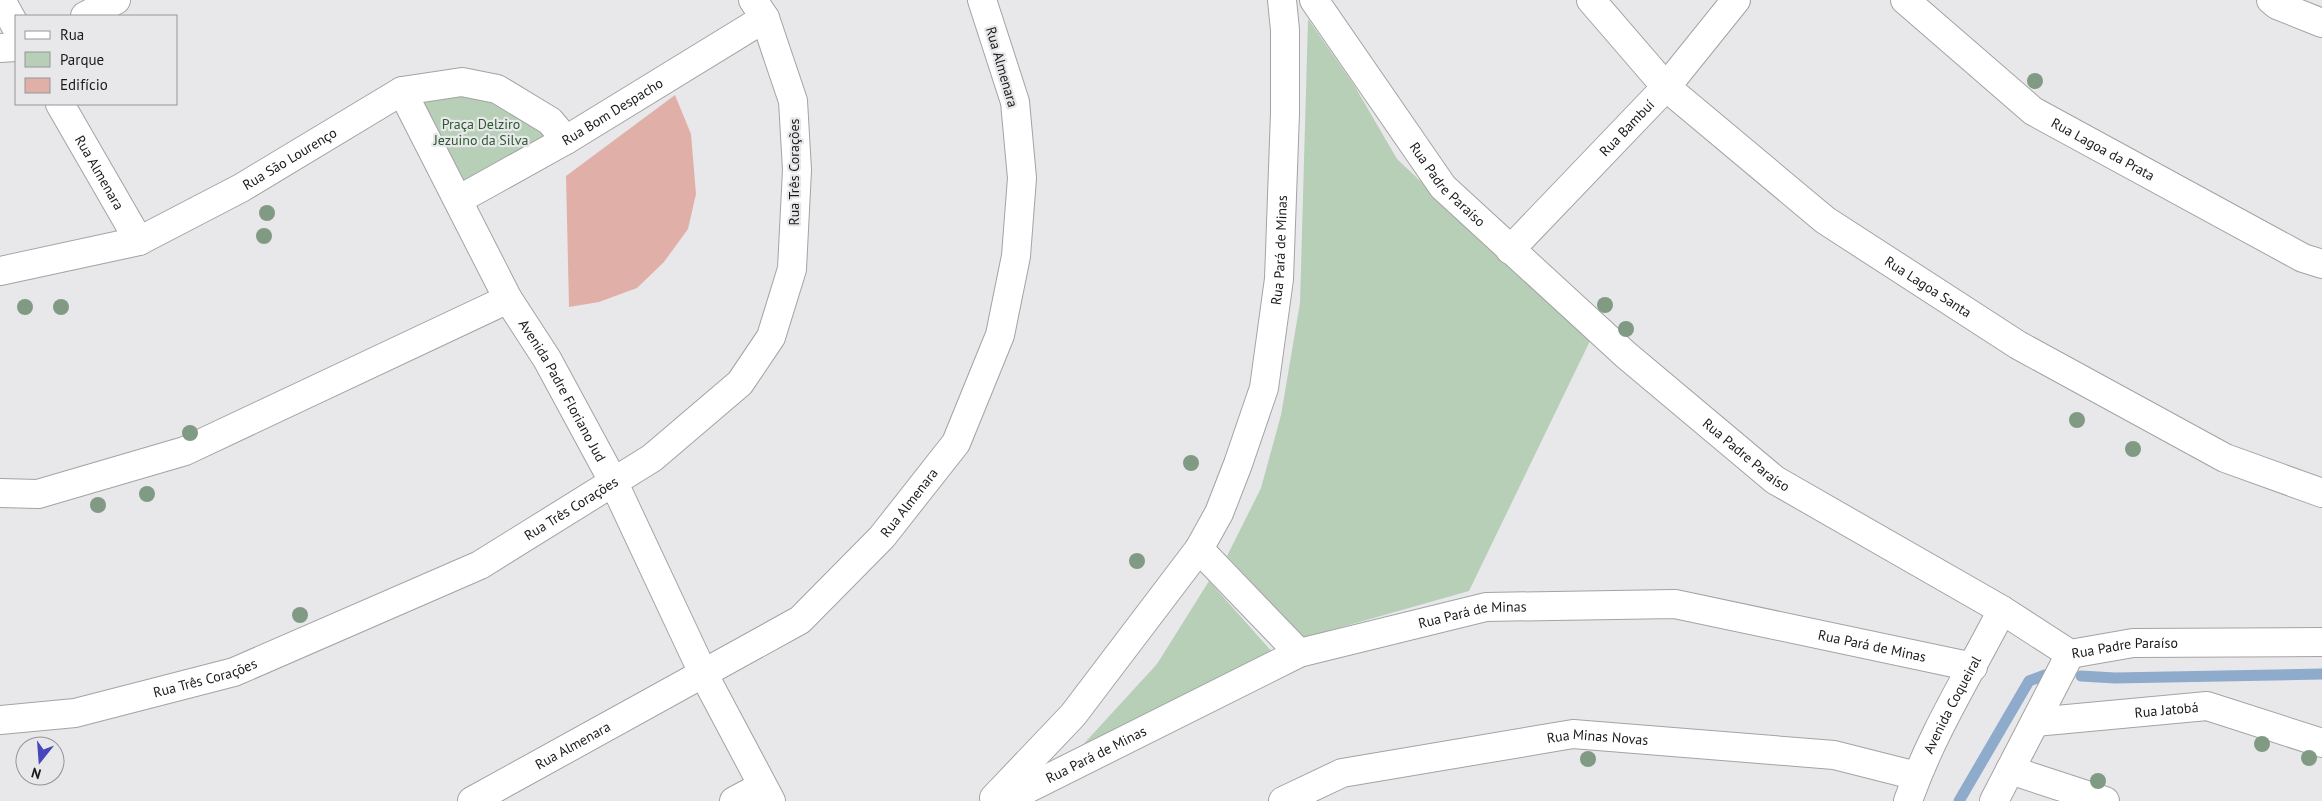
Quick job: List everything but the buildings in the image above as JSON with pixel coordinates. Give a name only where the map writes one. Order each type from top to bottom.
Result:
[{"type":"street","points":[[1,0],[15,25]]},
{"type":"street","points":[[87,15],[116,0]]},
{"type":"street","name":"Rua Almenara","points":[[472,801],[800,620],[882,537],[956,443],[1000,336],[1016,256],[1022,178],[1015,102],[982,0]]},
{"type":"street","name":"Rua Pará de Minas","points":[[991,801],[1073,715],[1144,624],[1199,549],[1219,513],[1264,388],[1279,279],[1285,114],[1285,30],[1282,0]]},
{"type":"street","name":"Rua Padre Paraíso","points":[[1314,0],[1443,187],[1626,355],[1775,480],[2002,610],[2070,654],[2133,643],[2322,642]]},
{"type":"street","name":"Rua Lagoa Santa","points":[[1591,0],[1666,87],[1824,220],[2018,345],[2226,458],[2322,493]]},
{"type":"street","name":"Rua Bambuí","points":[[1510,250],[1666,87],[1736,0]]},
{"type":"street","name":"Rua Lagoa da Prata","points":[[1904,0],[2033,111],[2303,258],[2322,264]]},
{"type":"street","points":[[2271,0],[2277,5],[2322,23]]},
{"type":"street","name":"Rua Bom Despacho","points":[[458,200],[566,140],[759,9]]},
{"type":"street","name":"Rua Três Corações","points":[[0,720],[75,714],[234,672],[480,565],[652,458],[740,383],[771,337],[792,270],[796,170],[793,101],[759,9]]},
{"type":"street","points":[[0,48],[15,47]]},
{"type":"street","name":"Rua São Lourenço","points":[[0,271],[138,241],[241,188],[402,91],[462,82],[497,89],[550,121],[566,140]]},
{"type":"street","name":"Avenida Padre Floriano Jud","points":[[402,91],[508,299],[547,359],[613,482],[703,673],[766,794]]},
{"type":"street","name":"Rua Almenara","points":[[61,105],[138,241]]},
{"type":"street","points":[[0,493],[38,494],[185,451],[508,299]]},
{"type":"street","points":[[1199,549],[1299,653]]},
{"type":"street","name":"Rua Pará de Minas","points":[[1003,801],[1299,653],[1486,607],[1675,604],[1973,667]]},
{"type":"street","name":"Avenida Coqueiral","points":[[1908,801],[1917,776],[2002,610]]},
{"type":"street","points":[[1994,801],[2070,654]]},
{"type":"street","name":"Rua Jatobá","points":[[2035,722],[2207,706],[2322,743]]},
{"type":"street","name":"Rua Minas Novas","points":[[1283,801],[1342,773],[1573,734],[1834,755],[1917,776]]},
{"type":"street","points":[[2010,770],[2105,801]]},
{"type":"street","points":[[734,801],[766,794]]},
{"type":"green space","points":[[1308,19],[1354,85],[1397,159],[1590,341],[1469,591],[1303,638],[1227,556],[1261,488],[1281,415],[1300,303]]},
{"type":"green space","name":"Praça Delziro Jezuino da Silva","points":[[460,88],[498,94],[556,138],[464,186],[417,100]]},
{"type":"green space","points":[[1209,581],[1274,654],[1079,749],[1157,664]]},
{"type":"waterway","points":[[2081,676],[2115,678],[2322,674]]},
{"type":"waterway","points":[[1959,801],[2029,681],[2045,675]]}]
